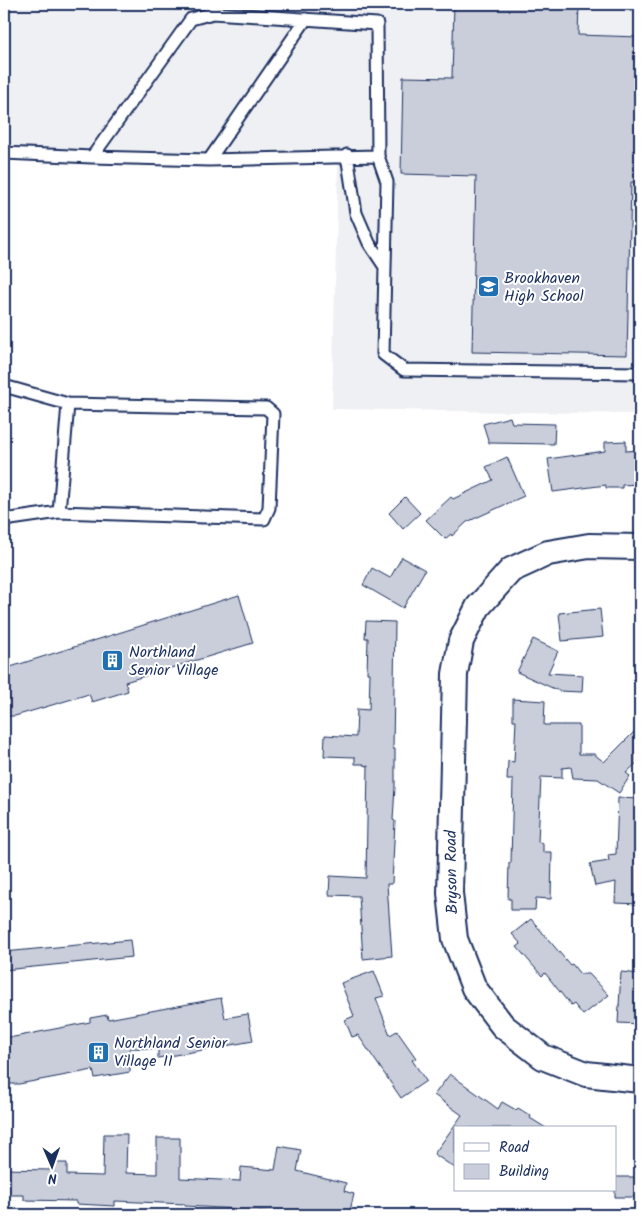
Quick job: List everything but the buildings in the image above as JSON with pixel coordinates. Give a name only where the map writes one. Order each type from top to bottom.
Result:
[{"type":"street","name":"Bryson Road","points":[[640,547],[589,546],[548,553],[511,570],[478,608],[462,641],[455,674],[450,893],[455,939],[474,988],[503,1026],[543,1057],[586,1074],[640,1080]]},
{"type":"lane","points":[[92,157],[191,19],[213,13],[377,24],[378,156],[386,182],[383,354],[404,370],[640,373]]},
{"type":"lane","points":[[209,160],[306,19]]},
{"type":"lane","points":[[4,153],[209,160],[347,155],[378,156]]},
{"type":"lane","points":[[347,155],[356,213],[369,243],[385,268]]},
{"type":"lane","points":[[4,386],[68,404],[266,408],[273,414],[269,508],[264,519],[59,512],[4,520]]},
{"type":"lane","points":[[59,512],[68,404]]},
{"type":"shaded area","name":"Brookhaven High School","points":[[4,4],[640,4],[640,414],[332,409],[338,165],[4,148]]},
{"type":"place","name":"Brookhaven High School","points":[[488,287]]},
{"type":"place","name":"Northland Senior Village","points":[[113,661]]},
{"type":"place","name":"Northland Senior Village II","points":[[98,1052]]}]
